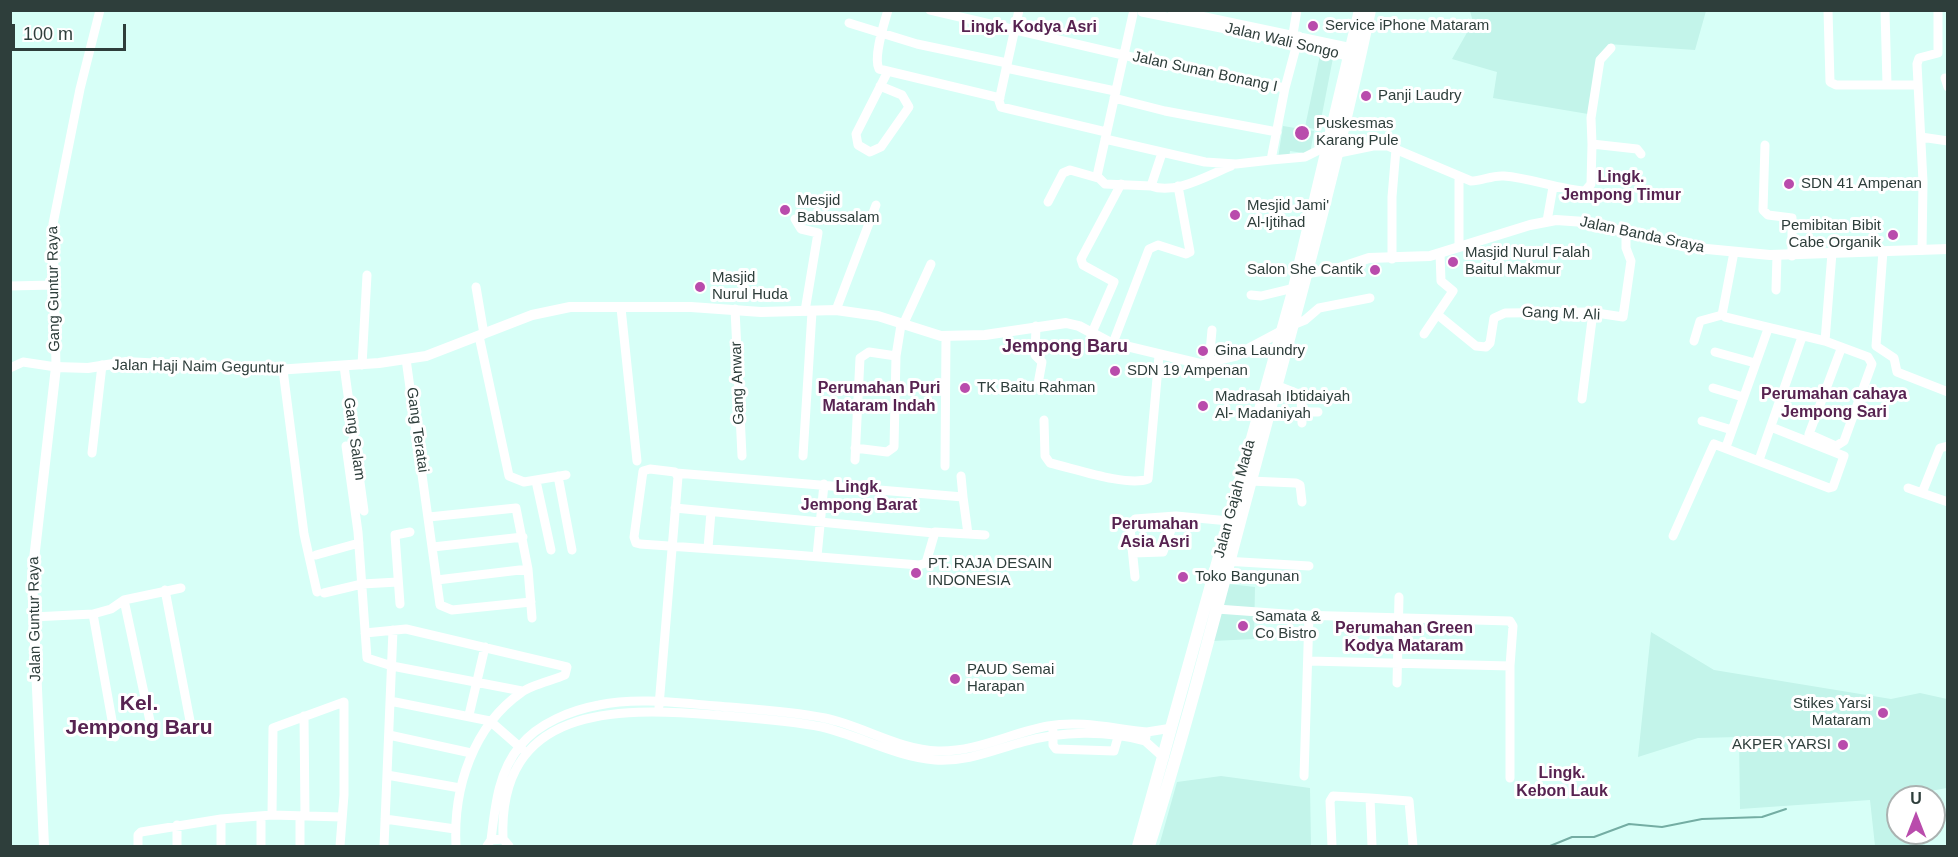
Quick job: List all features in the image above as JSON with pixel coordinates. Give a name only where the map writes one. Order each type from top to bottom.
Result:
[{"type":"main road","name":"Jalan Gajah Mada","points":[[1345,101],[1351,52],[1360,10]]},
{"type":"main road","name":"Jalan Gajah Mada","points":[[1149,846],[1173,738],[1218,560],[1295,324],[1345,101],[1370,10]]},
{"type":"main road","name":"Jalan Gajah Mada","points":[[1138,846],[1164,758],[1217,609],[1231,561],[1277,377],[1282,331],[1294,288],[1317,223]]},
{"type":"street","name":"Gang Guntur Raya","points":[[55,362],[53,224],[100,10]]},
{"type":"street","points":[[888,10],[881,33],[877,61],[879,68],[887,73],[1000,98]]},
{"type":"street","name":"Jalan Sunan Bonang I","points":[[930,10],[1124,55],[1285,88]]},
{"type":"street","points":[[1019,10],[1000,98],[1000,105],[1005,109],[1162,153],[1205,162],[1236,164]]},
{"type":"street","name":"Jalan Wali Songo","points":[[1172,10],[1351,52]]},
{"type":"street","points":[[1273,155],[1297,38],[1297,10]]},
{"type":"street","points":[[1828,10],[1830,82],[1836,85],[1918,86]]},
{"type":"street","points":[[1885,10],[1887,85]]},
{"type":"street","points":[[1922,250],[1918,59],[1938,53],[1938,10]]},
{"type":"street","points":[[1098,175],[1124,55],[1137,12]]},
{"type":"street","name":"Jalan Wali Songo","points":[[1137,12],[1297,38]]},
{"type":"street","points":[[849,23],[917,44],[1007,65],[1115,95],[1165,111],[1277,132]]},
{"type":"street","points":[[1048,202],[1060,175],[1066,171],[1098,175],[1105,184],[1151,186],[1161,189],[1178,186],[1236,164],[1273,155],[1305,157],[1334,149],[1373,146],[1396,149],[1474,182],[1487,177],[1505,176],[1553,187],[1589,190],[1591,118],[1600,60],[1611,48]]},
{"type":"street","points":[[880,86],[902,96],[909,107],[881,147],[870,152],[857,143],[855,134],[880,86],[887,73]]},
{"type":"street","points":[[1921,137],[1947,141]]},
{"type":"street","points":[[1592,144],[1638,149],[1641,154]]},
{"type":"street","points":[[1766,145],[1763,210],[1768,215],[1792,218],[1792,256]]},
{"type":"street","points":[[1392,259],[1392,197],[1396,149]]},
{"type":"street","points":[[1151,186],[1162,153]]},
{"type":"street","points":[[1459,177],[1459,245]]},
{"type":"street","points":[[1091,335],[1114,282],[1083,265],[1081,259],[1121,184]]},
{"type":"street","points":[[1113,343],[1149,249],[1158,245],[1186,254],[1190,252],[1178,186]]},
{"type":"street","points":[[1547,221],[1553,187]]},
{"type":"street","points":[[836,310],[876,205]]},
{"type":"street","points":[[795,219],[801,229],[818,233],[809,312],[803,456]]},
{"type":"street","name":"Jalan Banda Sraya","points":[[1308,273],[1336,269],[1369,258],[1414,259],[1440,254],[1459,245],[1547,221],[1576,221],[1686,247],[1734,252],[1792,256],[1947,249]]},
{"type":"street","name":"Gang M. Ali","points":[[1441,318],[1476,346],[1486,347],[1490,343],[1494,318],[1498,314],[1593,312],[1621,318],[1624,316],[1631,261],[1626,248],[1626,231]]},
{"type":"street","points":[[1883,251],[1876,346],[1894,358],[1897,372],[1947,392]]},
{"type":"street","points":[[1723,314],[1734,252]]},
{"type":"street","points":[[1825,341],[1832,253]]},
{"type":"street","points":[[1424,334],[1441,318],[1453,291],[1441,281],[1440,254]]},
{"type":"street","points":[[1776,290],[1777,255]]},
{"type":"street","points":[[855,448],[887,452],[894,447],[896,356],[902,325],[931,264]]},
{"type":"street","points":[[362,361],[367,275]]},
{"type":"street","points":[[10,286],[53,285]]},
{"type":"street","points":[[476,287],[482,332],[509,476],[524,482],[562,476],[572,550]]},
{"type":"street","points":[[1251,295],[1262,296],[1294,288]]},
{"type":"street","points":[[1295,324],[1305,321],[1319,308],[1370,298]]},
{"type":"street","name":"Jalan Haji Naim Geguntur","points":[[55,362],[88,368],[148,362],[284,370],[344,366],[362,361],[426,356],[482,332],[560,308],[691,307],[761,312],[836,310],[878,316],[902,325],[946,336],[985,335],[1036,326],[1072,324],[1091,335],[1113,343],[1189,363],[1209,363]]},
{"type":"street","points":[[621,308],[638,461]]},
{"type":"street","name":"Gang Anwar","points":[[735,309],[742,456]]},
{"type":"street","points":[[1582,399],[1593,312]]},
{"type":"street","points":[[1694,341],[1700,321],[1723,314],[1768,329],[1825,341],[1841,349],[1868,357],[1872,364],[1844,441],[1836,446],[1809,434],[1841,349]]},
{"type":"street","points":[[1036,326],[1035,355],[1042,362],[1038,384]]},
{"type":"street","points":[[1726,447],[1768,329]]},
{"type":"street","points":[[1212,330],[1209,363],[1235,356],[1282,331]]},
{"type":"street","points":[[945,466],[946,336]]},
{"type":"street","points":[[1759,460],[1802,337]]},
{"type":"street","points":[[855,460],[860,358],[869,352],[896,356]]},
{"type":"street","points":[[1715,352],[1755,363]]},
{"type":"street","points":[[1044,420],[1045,456],[1050,463],[1141,481],[1149,476],[1159,356]]},
{"type":"street","name":"Gang Teratai","points":[[406,359],[440,605],[452,610],[531,602]]},
{"type":"street","points":[[10,368],[22,362],[55,362]]},
{"type":"street","name":"Jalan Guntur Raya","points":[[44,846],[32,581],[55,362]]},
{"type":"street","points":[[92,453],[102,365]]},
{"type":"street","name":"Gang Salam","points":[[344,366],[364,511]]},
{"type":"street","points":[[284,370],[305,536],[321,592],[362,584],[398,582]]},
{"type":"street","points":[[1277,377],[1301,395],[1302,423]]},
{"type":"street","points":[[1713,388],[1743,397]]},
{"type":"street","points":[[1302,412],[1318,412]]},
{"type":"street","points":[[1702,421],[1732,430]]},
{"type":"street","points":[[1673,536],[1711,446],[1717,444],[1831,488],[1845,457],[1771,427]]},
{"type":"street","points":[[346,446],[359,543],[369,660],[522,691]]},
{"type":"street","points":[[1922,493],[1940,448],[1947,446]]},
{"type":"street","points":[[934,533],[925,565],[636,543],[634,537],[641,472],[650,469],[963,497]]},
{"type":"street","points":[[659,707],[676,473]]},
{"type":"street","points":[[961,476],[968,534]]},
{"type":"street","points":[[536,481],[551,550]]},
{"type":"street","points":[[1251,481],[1296,483],[1300,485],[1302,502]]},
{"type":"street","points":[[817,556],[824,484]]},
{"type":"street","points":[[1908,488],[1947,502]]},
{"type":"street","points":[[429,517],[516,508],[528,569],[532,618]]},
{"type":"street","points":[[675,508],[934,533],[985,535]]},
{"type":"street","points":[[708,548],[711,512]]},
{"type":"street","points":[[1135,577],[1130,526],[1134,520],[1176,516],[1229,521]]},
{"type":"street","points":[[1133,553],[1162,552],[1176,516]]},
{"type":"street","points":[[400,604],[396,533],[410,532]]},
{"type":"street","points":[[433,547],[523,537]]},
{"type":"street","points":[[316,555],[359,543]]},
{"type":"street","points":[[1218,560],[1310,566]]},
{"type":"street","points":[[437,580],[528,569]]},
{"type":"street","points":[[33,617],[93,614],[111,609],[124,600],[181,588]]},
{"type":"street","points":[[165,590],[192,726]]},
{"type":"street","points":[[1397,683],[1400,597]]},
{"type":"street","points":[[124,600],[153,735]]},
{"type":"street","points":[[1217,609],[1309,616],[1506,620],[1513,623],[1510,666],[1510,778]]},
{"type":"street","points":[[93,614],[114,737]]},
{"type":"street","points":[[1304,776],[1309,616]]},
{"type":"street","points":[[365,633],[406,629],[567,667],[565,675],[522,691],[490,721],[471,753],[460,788],[455,829],[456,846]]},
{"type":"street","points":[[384,846],[393,630]]},
{"type":"street","points":[[469,715],[485,647]]},
{"type":"street","points":[[1309,661],[1510,666]]},
{"type":"street","points":[[390,700],[490,721],[523,749]]},
{"type":"street","points":[[272,815],[271,731],[274,727],[340,702],[344,703],[340,846]]},
{"type":"street","points":[[523,749],[506,796],[506,843],[489,843],[500,785],[523,749],[558,728],[585,718],[659,707],[846,723],[925,750],[984,750],[1019,733],[1093,725],[1146,737],[1164,758]]},
{"type":"street","points":[[300,846],[304,716]]},
{"type":"street","points":[[1052,730],[1118,737],[1173,738]]},
{"type":"street","points":[[1052,730],[1053,745],[1056,748],[1114,751],[1118,737]]},
{"type":"street","points":[[388,735],[471,753]]},
{"type":"street","points":[[1096,751],[1097,735]]},
{"type":"street","points":[[387,775],[460,788]]},
{"type":"street","points":[[1332,846],[1331,797],[1409,801],[1413,846]]},
{"type":"street","points":[[1370,798],[1372,846]]},
{"type":"street","points":[[138,846],[138,835],[141,832],[177,825],[272,815],[342,817]]},
{"type":"street","points":[[261,816],[261,846]]},
{"type":"street","points":[[221,819],[221,846]]},
{"type":"street","points":[[385,819],[455,829]]},
{"type":"street","points":[[177,825],[177,846]]},
{"type":"shaded area","points":[[1470,11],[1706,11],[1695,50],[1608,44],[1588,114],[1493,98],[1497,72],[1452,59],[1473,22]]},
{"type":"shaded area","points":[[1320,55],[1333,58],[1319,130],[1305,127]]},
{"type":"shaded area","points":[[1283,126],[1314,131],[1310,154],[1290,151],[1289,159],[1278,158]]},
{"type":"shaded area","points":[[1229,584],[1255,587],[1254,639],[1213,641]]},
{"type":"shaded area","name":"AKPER YARSI","points":[[1651,632],[1714,670],[1891,699],[1920,693],[1947,699],[1947,788],[1946,785],[1886,785],[1886,845],[1925,846],[1875,846],[1870,800],[1740,809],[1739,737],[1698,738],[1638,757]]},
{"type":"shaded area","points":[[1221,776],[1310,788],[1311,846],[1159,846],[1177,782]]},
{"type":"waterway","points":[[1550,846],[1572,837],[1594,837],[1629,824],[1662,827],[1702,819],[1762,817],[1786,809]]},
{"type":"place","name":"Service iPhone Mataram","points":[[1313,26]]},
{"type":"place","name":"Panji Laudry","points":[[1366,96]]},
{"type":"place","name":"Puskesmas Karang Pule","points":[[1302,133]]},
{"type":"place","name":"SDN 41 Ampenan","points":[[1789,184]]},
{"type":"place","name":"Mesjid Babussalam","points":[[785,210]]},
{"type":"place","name":"Mesjid Jami' Al-Ijtihad","points":[[1235,215]]},
{"type":"place","name":"Pemibitan Bibit Cabe Organik","points":[[1893,235]]},
{"type":"place","name":"Masjid Nurul Falah Baitul Makmur","points":[[1453,262]]},
{"type":"place","name":"Salon She Cantik","points":[[1375,270]]},
{"type":"place","name":"Masjid Nurul Huda","points":[[700,287]]},
{"type":"place","name":"Gina Laundry","points":[[1203,351]]},
{"type":"place","name":"SDN 19 Ampenan","points":[[1115,371]]},
{"type":"place","name":"TK Baitu Rahman","points":[[965,388]]},
{"type":"place","name":"Madrasah Ibtidaiyah Al- Madaniyah","points":[[1203,406]]},
{"type":"place","name":"PT. RAJA DESAIN INDONESIA","points":[[916,573]]},
{"type":"place","name":"Toko Bangunan","points":[[1183,577]]},
{"type":"place","name":"Samata & Co Bistro","points":[[1243,626]]},
{"type":"place","name":"PAUD Semai Harapan","points":[[955,679]]},
{"type":"place","name":"Stikes Yarsi Mataram","points":[[1883,713]]},
{"type":"place","name":"AKPER YARSI","points":[[1843,745]]},
{"type":"district","name":"Lingk. Kodya Asri","points":[[1029,28]]},
{"type":"district","name":"Lingk. Jempong Timur","points":[[1621,187]]},
{"type":"district","name":"Jempong Baru","points":[[1065,347]]},
{"type":"district","name":"Perumahan Puri Mataram Indah","points":[[879,398]]},
{"type":"district","name":"Perumahan cahaya Jempong Sari","points":[[1834,404]]},
{"type":"district","name":"Lingk. Jempong Barat","points":[[859,497]]},
{"type":"district","name":"Perumahan Asia Asri","points":[[1155,534]]},
{"type":"district","name":"Perumahan Green Kodya Mataram","points":[[1404,638]]},
{"type":"district","name":"Kel. Jempong Baru","points":[[139,716]]},
{"type":"district","name":"Lingk. Kebon Lauk","points":[[1562,783]]}]
